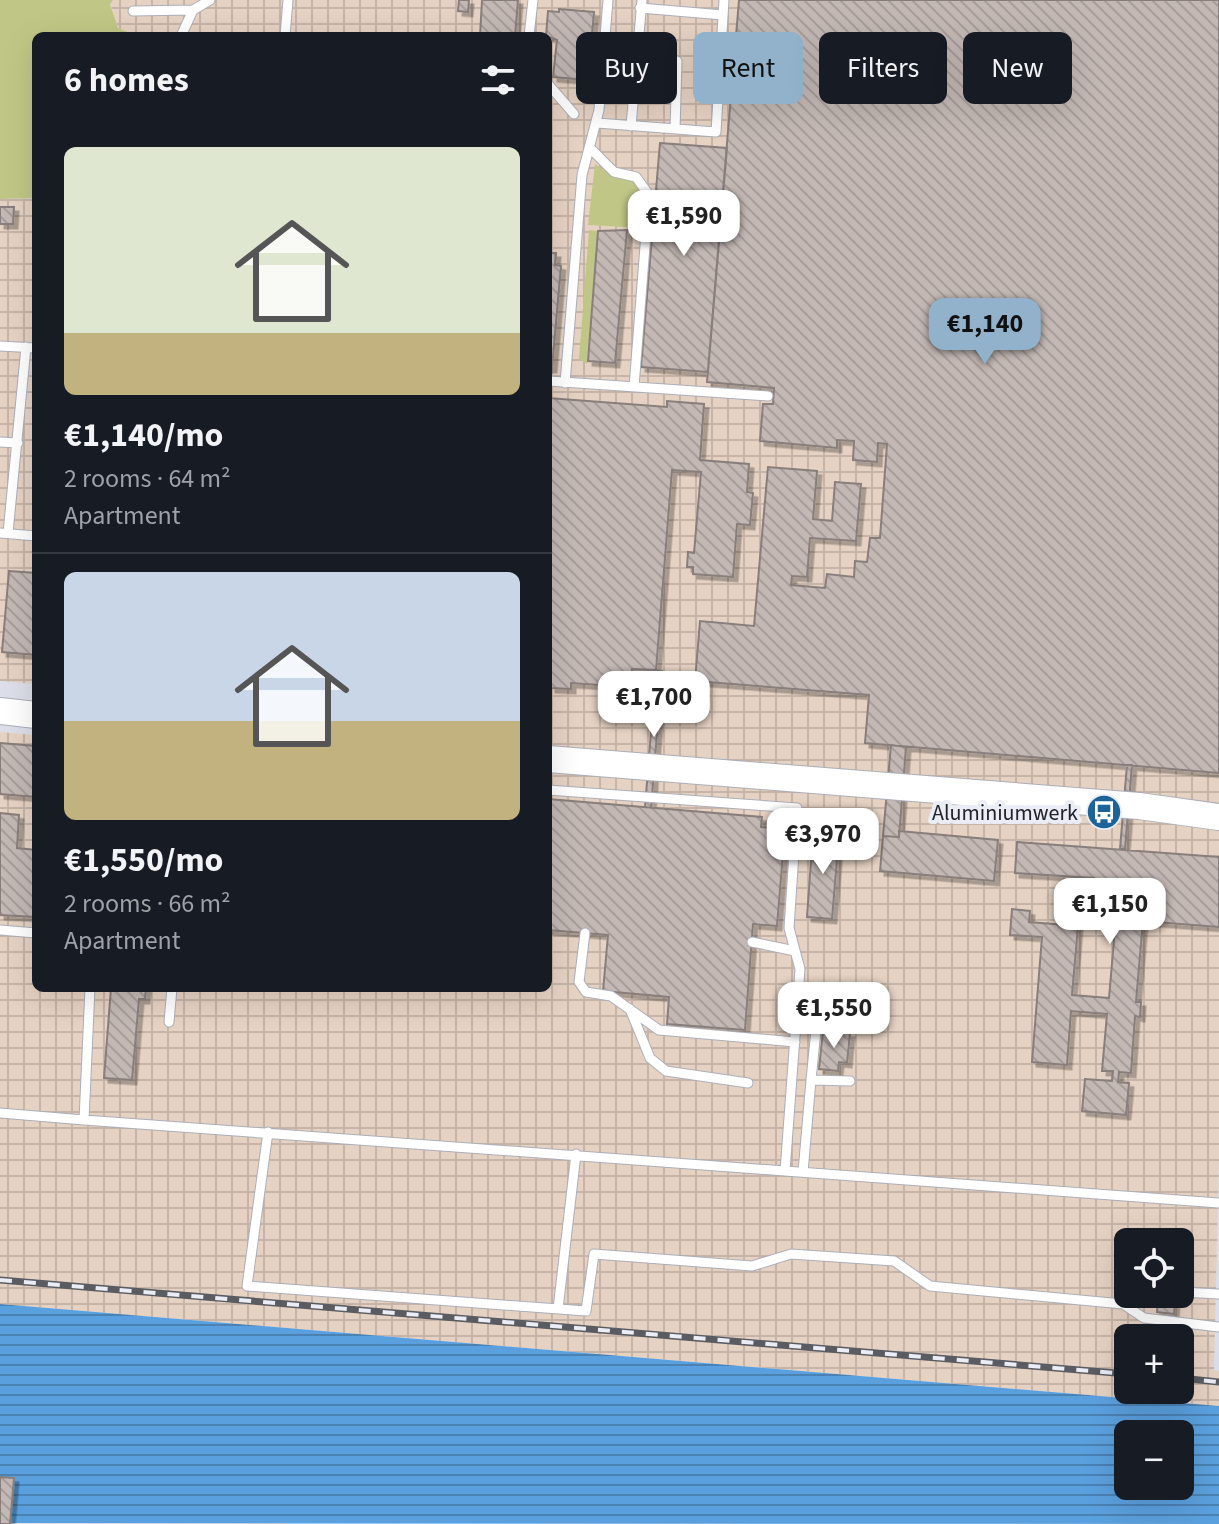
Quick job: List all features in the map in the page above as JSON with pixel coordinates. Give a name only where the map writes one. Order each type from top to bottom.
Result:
[{"type":"main road","points":[[0,711],[32,715]]},
{"type":"main road","points":[[552,759],[1139,806],[1219,817]]},
{"type":"main road","points":[[1139,806],[1219,802]]},
{"type":"lane","points":[[133,11],[193,10],[210,0]]},
{"type":"lane","points":[[285,32],[288,0]]},
{"type":"lane","points":[[529,32],[533,0]]},
{"type":"lane","points":[[565,383],[582,175],[597,123],[608,0]]},
{"type":"lane","points":[[597,123],[716,132],[724,0]]},
{"type":"lane","points":[[631,126],[641,4],[723,15]]},
{"type":"lane","points":[[183,32],[193,10]]},
{"type":"lane","points":[[552,89],[574,114]]},
{"type":"lane","points":[[675,129],[676,104]]},
{"type":"lane","points":[[590,148],[614,172],[636,177],[649,195],[634,387]]},
{"type":"lane","points":[[0,346],[31,348],[4,533],[32,536]]},
{"type":"lane","points":[[552,381],[768,396]]},
{"type":"lane","points":[[0,442],[18,443]]},
{"type":"lane","points":[[552,790],[797,808],[789,928],[800,969],[785,1171]]},
{"type":"lane","points":[[0,930],[32,933]]},
{"type":"lane","points":[[585,933],[579,982],[586,992],[611,996],[659,1030],[795,1042]]},
{"type":"lane","points":[[752,942],[795,951]]},
{"type":"lane","points":[[84,1120],[90,992]]},
{"type":"lane","points":[[169,1022],[172,992]]},
{"type":"lane","points":[[630,1009],[650,1058],[666,1071],[748,1083]]},
{"type":"lane","points":[[803,1172],[817,1020],[854,1021]]},
{"type":"lane","points":[[811,1080],[850,1081]]},
{"type":"lane","points":[[0,1113],[1219,1203]]},
{"type":"lane","points":[[268,1132],[247,1286],[586,1311],[594,1254],[752,1266],[791,1254],[894,1261],[930,1286],[1114,1303]]},
{"type":"lane","points":[[558,1309],[576,1154]]},
{"type":"lane","points":[[1194,1293],[1219,1294]]},
{"type":"lane","points":[[1129,1308],[1144,1318],[1219,1327]]},
{"type":"shaded area","points":[[113,0],[1219,0],[1219,1160],[1214,1370],[1219,1371],[1219,1406],[1194,1404],[1194,1324],[1114,1324],[1114,1397],[0,1304],[0,732],[32,735],[32,992],[552,992],[552,32],[128,32],[118,28],[110,3]]},
{"type":"shaded area","points":[[32,198],[32,684],[0,681],[0,199]]},
{"type":"green space","points":[[0,0],[113,0],[110,4],[118,28],[128,32],[32,32],[32,198],[0,199]]},
{"type":"green space","points":[[595,164],[615,177],[633,180],[643,198],[642,228],[588,225]]},
{"type":"green space","points":[[589,230],[598,231],[587,364],[579,359]]},
{"type":"water","points":[[0,1304],[1114,1397],[1114,1404],[1219,1406],[1219,1524],[0,1523]]},
{"type":"building","points":[[459,0],[469,0],[468,12],[458,11]]},
{"type":"building","points":[[482,0],[518,0],[515,32],[480,32]]},
{"type":"building","points":[[739,0],[1219,0],[1219,773],[865,743],[869,695],[695,681],[700,621],[754,626],[768,467],[817,471],[813,519],[832,521],[835,482],[861,484],[856,541],[810,538],[807,577],[792,576],[791,585],[825,588],[827,574],[854,577],[855,561],[867,562],[870,538],[880,538],[887,444],[878,443],[877,462],[853,460],[854,441],[837,440],[837,448],[760,441],[763,404],[773,404],[774,388],[707,382],[730,104],[803,104],[803,32],[736,32]]},
{"type":"building","points":[[548,11],[594,12],[592,32],[576,32],[576,79],[553,77],[557,40],[552,38],[552,32],[546,32]]},
{"type":"building","points":[[660,143],[727,148],[708,372],[641,367]]},
{"type":"building","points":[[0,207],[14,207],[13,224],[0,224]]},
{"type":"building","points":[[627,230],[615,363],[588,361],[598,231]]},
{"type":"building","points":[[552,253],[556,253],[555,265],[561,266],[552,368]]},
{"type":"building","points":[[552,398],[667,407],[667,401],[704,404],[700,460],[749,464],[747,492],[753,493],[750,525],[737,524],[733,577],[693,574],[693,567],[687,567],[688,552],[694,553],[701,472],[672,470],[656,670],[632,669],[630,687],[571,683],[571,689],[552,688]]},
{"type":"building","points":[[9,571],[32,573],[32,655],[2,652]]},
{"type":"building","points":[[656,670],[662,671],[651,808],[645,807]]},
{"type":"building","points":[[0,743],[32,746],[32,797],[0,794]]},
{"type":"building","points":[[891,745],[906,747],[899,837],[883,836]]},
{"type":"building","points":[[1127,765],[1132,765],[1125,849],[1120,849]]},
{"type":"building","points":[[552,799],[762,817],[761,827],[785,829],[777,926],[753,924],[745,1030],[667,1024],[669,997],[603,991],[608,935],[552,930]]},
{"type":"building","points":[[0,813],[19,815],[17,848],[32,850],[32,917],[0,915]]},
{"type":"building","points":[[899,831],[998,840],[994,881],[880,871],[883,836],[899,837]]},
{"type":"building","points":[[813,833],[839,835],[832,919],[807,917]]},
{"type":"building","points":[[1017,842],[1219,857],[1219,927],[1143,921],[1136,1002],[1141,1002],[1140,1017],[1135,1016],[1131,1073],[1119,1072],[1118,1082],[1129,1083],[1126,1115],[1082,1111],[1085,1079],[1112,1081],[1113,1071],[1102,1071],[1107,1014],[1071,1011],[1067,1065],[1032,1062],[1042,937],[1010,935],[1012,909],[1030,911],[1029,922],[1078,926],[1072,995],[1109,998],[1118,894],[1092,892],[1094,878],[1015,873]]},
{"type":"building","points":[[111,992],[146,992],[145,999],[139,999],[132,1080],[104,1078]]},
{"type":"building","points":[[823,1031],[850,1033],[847,1063],[839,1062],[838,1071],[819,1069]]},
{"type":"building","points":[[1157,1308],[1174,1308],[1174,1314],[1157,1312]]},
{"type":"building","points":[[0,1477],[14,1478],[10,1524],[0,1524]]},
{"type":"railway","points":[[0,1280],[1114,1373]]},
{"type":"railway","points":[[1194,1379],[1219,1382]]},
{"type":"place","name":"Aluminiumwerk","points":[[1104,812]]}]
